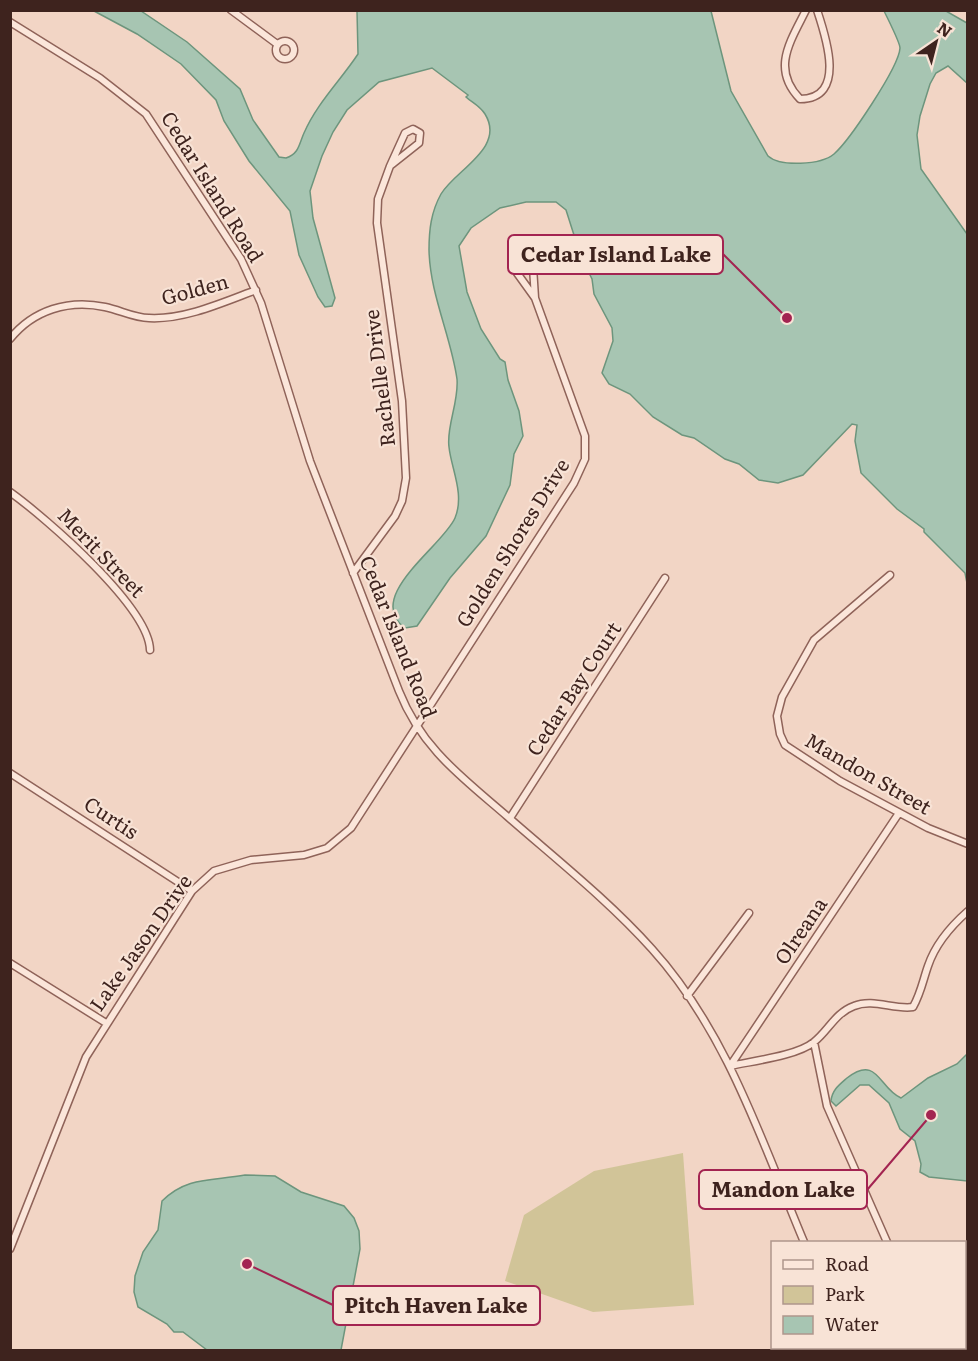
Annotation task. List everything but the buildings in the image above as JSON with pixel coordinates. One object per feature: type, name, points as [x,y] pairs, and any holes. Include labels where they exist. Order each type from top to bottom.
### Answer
[{"type":"street","points":[[231,10],[277,44]]},
{"type":"street","points":[[806,10],[787,47],[784,70],[789,88],[800,99],[810,99],[820,92],[830,69],[829,51],[818,10]]},
{"type":"street","name":"Cedar Island Road","points":[[10,22],[100,78],[146,114],[233,246],[256,290],[310,460],[399,691],[416,727],[440,757],[645,942],[687,996],[730,1066],[804,1241]]},
{"type":"street","name":"Rachelle Drive","points":[[353,573],[397,512],[406,478],[402,401],[377,217],[380,193],[390,166],[405,133],[411,129],[418,131],[419,143],[390,166]]},
{"type":"street","name":"Golden Shores Drive","points":[[416,727],[574,483],[584,463],[586,449],[582,426],[535,298],[517,272],[516,264],[520,258],[528,259],[533,265],[535,298]]},
{"type":"street","name":"Golden","points":[[10,339],[21,326],[44,310],[73,304],[89,304],[150,318],[179,315],[256,290]]},
{"type":"street","name":"Merit Street","points":[[10,492],[40,514],[118,592],[146,631],[150,650]]},
{"type":"street","name":"Mandon Street","points":[[890,574],[814,640],[782,697],[777,716],[785,745],[840,781],[899,813],[968,844]]},
{"type":"street","name":"Cedar Bay Court","points":[[510,818],[665,578]]},
{"type":"street","name":"Lake Jason Drive","points":[[10,1249],[86,1057],[192,891],[214,872],[251,860],[304,855],[327,848],[339,840],[360,815],[416,727]]},
{"type":"street","name":"Curtis","points":[[10,773],[192,891]]},
{"type":"street","name":"Olreana","points":[[730,1066],[899,813]]},
{"type":"street","points":[[730,1066],[799,1049],[814,1042],[830,1022],[857,1004],[874,1003],[904,1008],[913,1006],[922,988],[928,964],[943,937],[968,912]]},
{"type":"street","points":[[687,996],[750,913]]},
{"type":"street","points":[[10,963],[106,1023]]},
{"type":"street","points":[[814,1042],[827,1106],[888,1241]]},
{"type":"green space","points":[[683,1153],[694,1305],[593,1312],[505,1281],[524,1215],[594,1171]]},
{"type":"water","points":[[94,11],[141,11],[187,42],[240,89],[253,120],[279,157],[286,158],[296,151],[309,122],[358,54],[357,11],[711,11],[731,91],[768,156],[774,160],[791,163],[811,162],[828,158],[834,154],[861,120],[883,86],[900,48],[884,11],[946,11],[967,23],[967,83],[948,66],[936,73],[920,116],[917,135],[921,169],[967,234],[967,583],[965,573],[924,532],[924,529],[897,509],[861,473],[855,441],[857,425],[852,424],[803,475],[778,483],[759,480],[739,464],[725,459],[694,438],[682,435],[653,417],[630,394],[609,384],[602,373],[613,341],[612,328],[594,294],[592,279],[581,257],[566,210],[556,202],[526,202],[500,208],[471,228],[459,246],[467,292],[481,329],[500,359],[505,362],[508,380],[519,411],[523,436],[514,454],[510,485],[486,536],[450,578],[417,626],[405,628],[395,616],[393,602],[399,587],[448,529],[455,518],[459,500],[449,439],[457,379],[430,267],[430,228],[441,194],[484,148],[489,137],[490,126],[485,114],[466,97],[468,95],[432,68],[379,82],[347,110],[322,156],[310,191],[313,218],[335,298],[332,306],[325,307],[299,255],[290,211],[249,161],[224,121],[216,100],[181,64],[137,34]]},
{"type":"water","points":[[967,1054],[967,1181],[929,1177],[920,1172],[921,1164],[915,1141],[900,1129],[889,1103],[869,1085],[860,1085],[836,1106],[831,1101],[834,1091],[841,1083],[857,1072],[865,1070],[872,1071],[894,1094],[901,1098],[928,1078],[957,1064]]},
{"type":"water","points":[[245,1175],[275,1176],[301,1192],[344,1206],[354,1218],[359,1231],[360,1249],[341,1350],[207,1350],[183,1332],[174,1332],[167,1324],[138,1307],[134,1292],[135,1276],[143,1252],[158,1230],[162,1201],[171,1193],[191,1183]]},
{"type":"place","name":"Cedar Island Lake","points":[[787,318]]},
{"type":"place","name":"Mandon Lake","points":[[931,1115]]},
{"type":"place","name":"Pitch Haven Lake","points":[[247,1264]]}]
